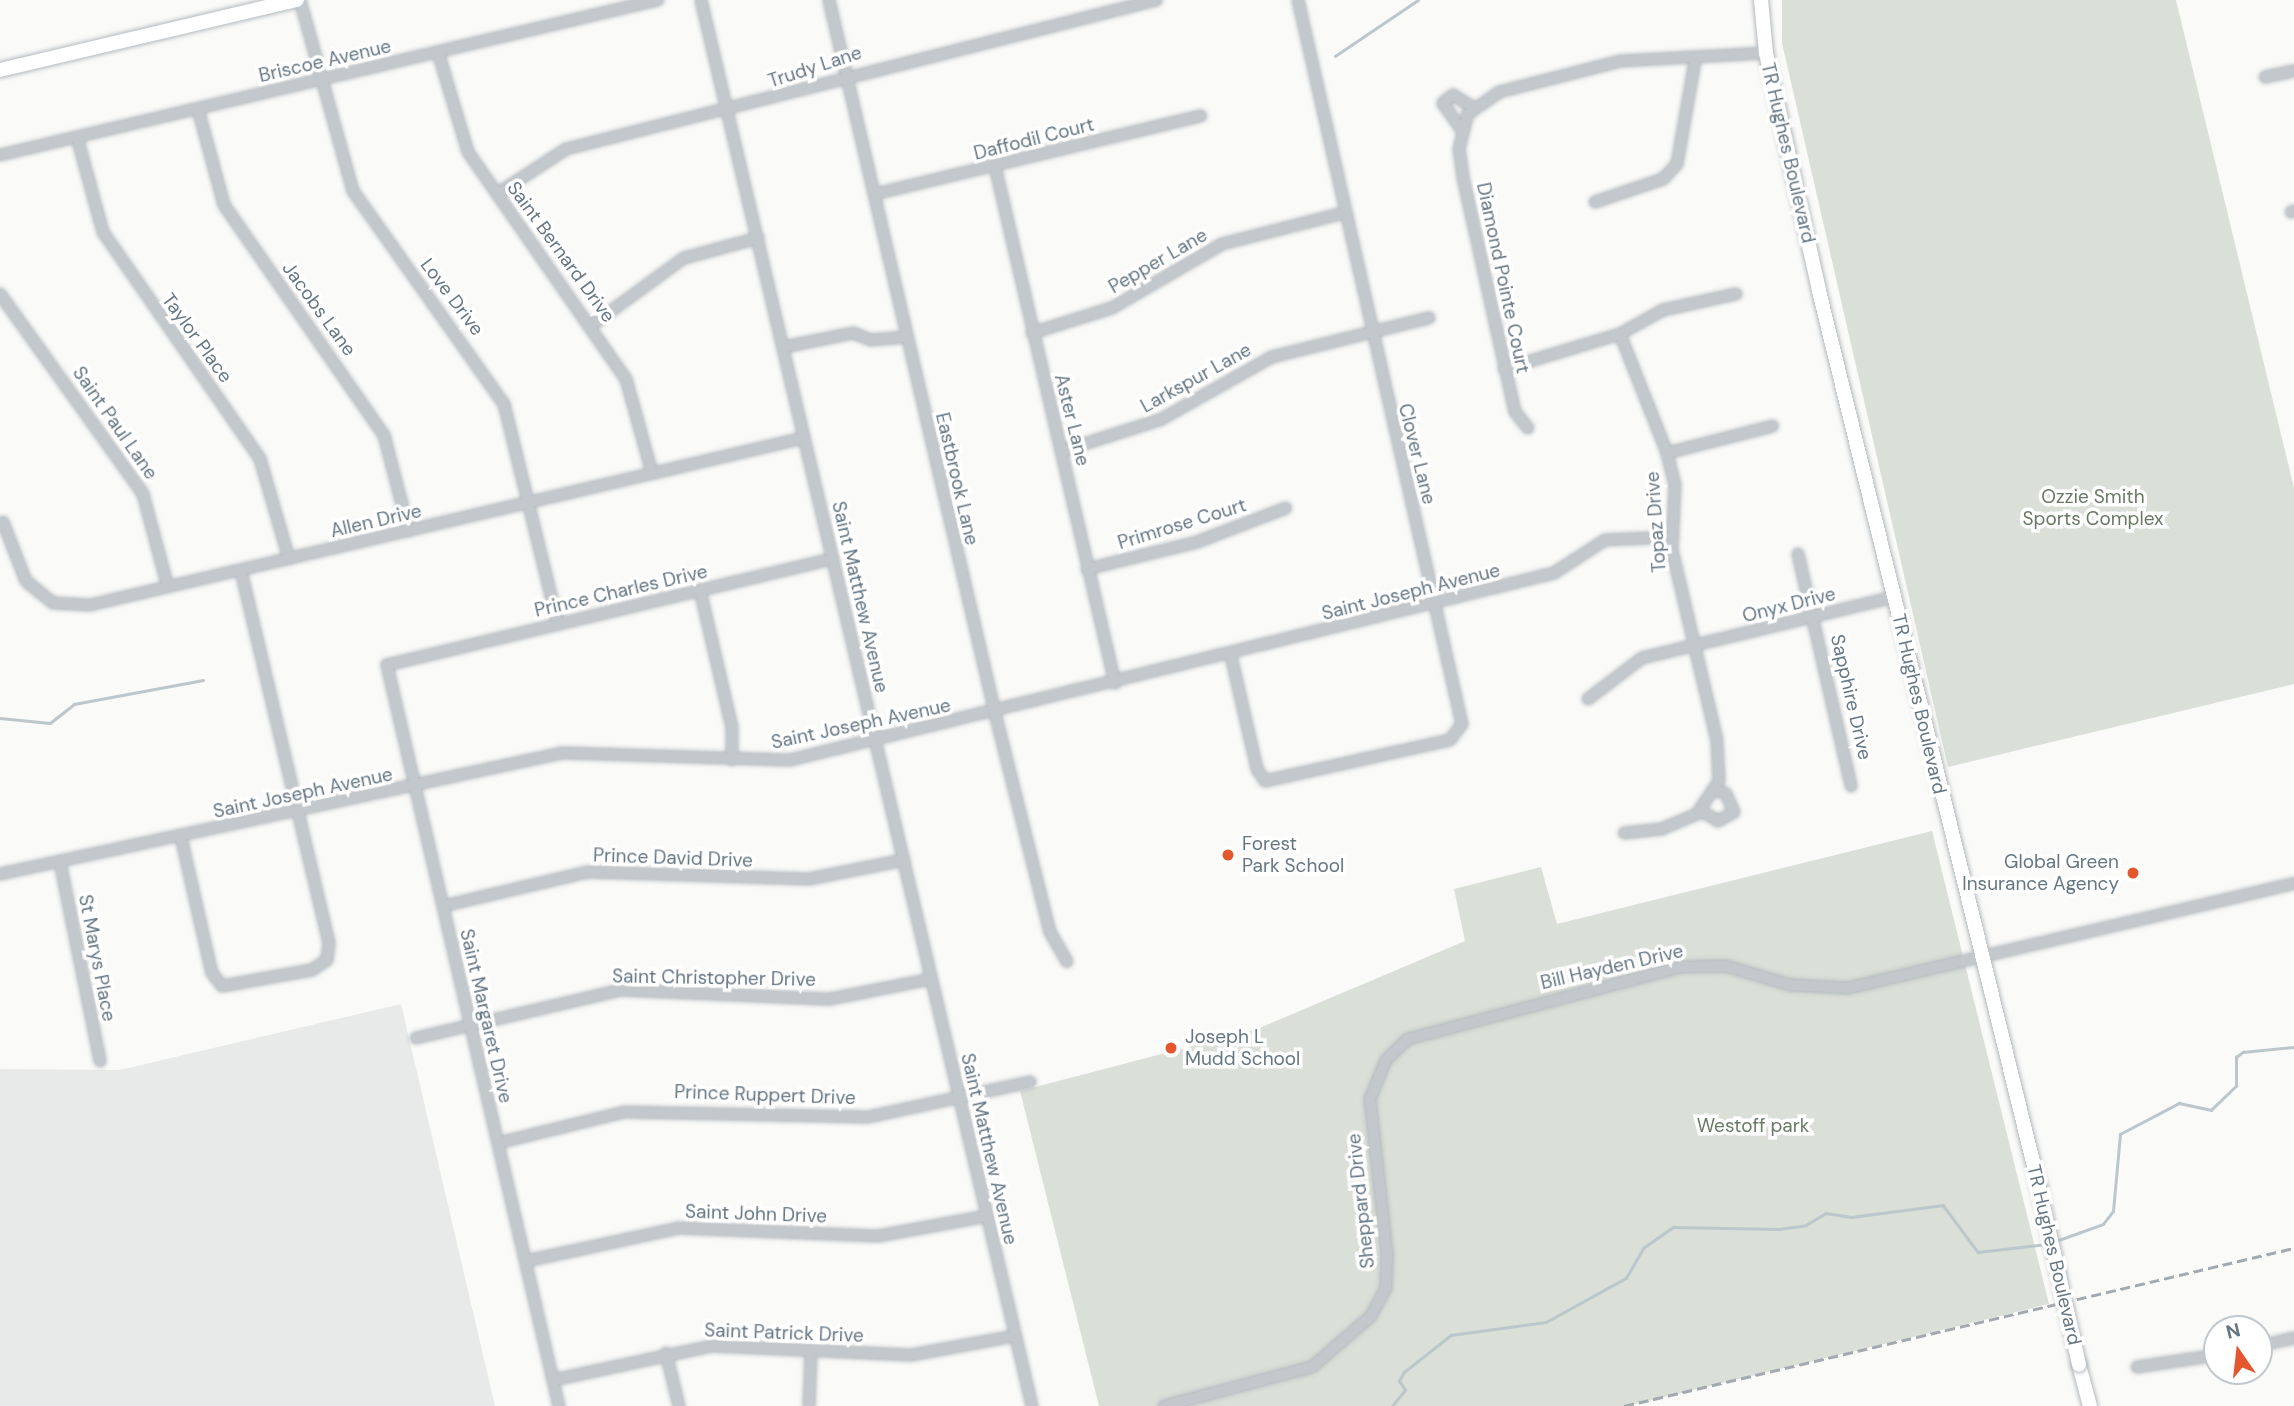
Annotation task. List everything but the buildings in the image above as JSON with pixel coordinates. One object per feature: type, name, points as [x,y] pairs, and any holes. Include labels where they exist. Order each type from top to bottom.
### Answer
[{"type":"main road","points":[[0,69],[299,0]]},
{"type":"main road","name":"TR Hughes Boulevard","points":[[1761,0],[1766,53],[1978,957],[2039,1187],[2090,1406]]},
{"type":"street","name":"Love Drive","points":[[299,0],[318,80],[353,191],[504,404],[532,502],[558,624]]},
{"type":"street","name":"Briscoe Avenue","points":[[0,155],[658,0]]},
{"type":"street","name":"Saint Matthew Avenue","points":[[701,0],[1032,1406]]},
{"type":"street","name":"Eastbrook Lane","points":[[829,0],[995,713],[1050,932],[1067,961]]},
{"type":"street","name":"Trudy Lane","points":[[497,194],[566,149],[727,111],[846,74],[1156,0]]},
{"type":"street","name":"Clover Lane","points":[[1231,656],[1257,769],[1265,780],[1281,781],[1459,734],[1462,715],[1370,333],[1298,0]]},
{"type":"street","name":"Saint Bernard Drive","points":[[438,52],[468,152],[592,325],[630,389],[652,473]]},
{"type":"street","points":[[1461,129],[1474,108],[1499,92],[1621,61],[1695,61],[1766,53]]},
{"type":"street","points":[[1595,202],[1663,179],[1677,164],[1695,61]]},
{"type":"street","points":[[2265,77],[2294,71]]},
{"type":"street","name":"Diamond Pointe Court","points":[[1474,108],[1453,95],[1443,103],[1461,129],[1463,177],[1504,369],[1515,412],[1528,428]]},
{"type":"street","name":"Jacobs Lane","points":[[198,109],[224,205],[384,435],[409,531]]},
{"type":"street","name":"Daffodil Court","points":[[875,194],[1201,116]]},
{"type":"street","name":"Taylor Place","points":[[77,137],[103,232],[260,459],[289,559]]},
{"type":"street","name":"Aster Lane","points":[[995,166],[1115,683]]},
{"type":"street","name":"Pepper Lane","points":[[1032,333],[1112,308],[1222,244],[1344,213]]},
{"type":"street","points":[[592,325],[684,258],[758,238]]},
{"type":"street","name":"Saint Paul Lane","points":[[0,294],[143,494],[167,587]]},
{"type":"street","points":[[1504,369],[1620,334],[1663,310],[1736,294]]},
{"type":"street","name":"Larkspur Lane","points":[[1062,451],[1160,420],[1272,357],[1429,318]]},
{"type":"street","points":[[784,347],[853,333],[871,340],[906,337]]},
{"type":"street","name":"Topaz Drive","points":[[1620,334],[1667,453],[1675,484],[1672,537],[1693,646],[1718,751],[1716,790]]},
{"type":"street","points":[[1667,453],[1773,426]]},
{"type":"street","name":"Allen Drive","points":[[3,522],[26,582],[53,603],[90,605],[803,438]]},
{"type":"street","name":"Primrose Court","points":[[1087,569],[1197,542],[1286,508]]},
{"type":"street","name":"Saint Joseph Avenue","points":[[0,874],[298,813],[562,753],[790,760],[1231,656],[1554,573],[1605,540],[1672,537]]},
{"type":"street","name":"Sapphire Drive","points":[[1798,554],[1852,786]]},
{"type":"street","name":"Prince Charles Drive","points":[[417,656],[833,559]]},
{"type":"street","points":[[181,837],[212,973],[222,986],[238,987],[312,970],[327,960],[298,813],[242,570]]},
{"type":"street","points":[[700,590],[732,727],[732,760]]},
{"type":"street","name":"Onyx Drive","points":[[1588,699],[1642,658],[1894,597]]},
{"type":"street","name":"Saint Margaret Drive","points":[[417,656],[387,664],[559,1406]]},
{"type":"street","points":[[1624,833],[1679,824],[1701,811],[1716,790],[1726,794],[1734,812],[1718,821],[1701,811]]},
{"type":"street","name":"Prince David Drive","points":[[443,906],[588,872],[809,879],[904,860]]},
{"type":"street","name":"St Marys Place","points":[[60,862],[100,1061]]},
{"type":"street","name":"Bill Hayden Drive","points":[[1370,1099],[1386,1060],[1408,1039],[1642,976],[1727,965],[1790,985],[1848,988],[2294,883]]},
{"type":"street","name":"Saint Christopher Drive","points":[[416,1038],[620,990],[830,999],[931,979]]},
{"type":"street","name":"Prince Ruppert Drive","points":[[498,1143],[653,1109],[867,1117],[1030,1082]]},
{"type":"street","name":"Sheppard Drive","points":[[1164,1406],[1312,1367],[1371,1316],[1386,1288],[1387,1253],[1370,1099]]},
{"type":"street","name":"Saint John Drive","points":[[526,1261],[678,1228],[878,1236],[987,1216]]},
{"type":"street","name":"Saint Patrick Drive","points":[[553,1380],[666,1353],[712,1346],[911,1355],[1015,1336]]},
{"type":"street","points":[[2273,1343],[2294,1338]]},
{"type":"street","points":[[809,1406],[811,1351]]},
{"type":"street","points":[[666,1353],[679,1406]]},
{"type":"street","points":[[2137,1367],[2203,1357]]},
{"type":"shaded area","points":[[401,1004],[495,1406],[0,1406],[0,1069],[120,1070]]},
{"type":"green space","name":"Ozzie Smith Sports Complex","points":[[1782,0],[2176,0],[2294,488],[2294,684],[1948,767],[1782,43]]},
{"type":"green space","name":"Westoff park","points":[[1932,831],[2049,1304],[1627,1406],[1099,1406],[1020,1091],[1257,1029],[1465,941],[1454,889],[1541,867],[1557,924]]},
{"type":"waterway","points":[[1335,56],[1418,0]]},
{"type":"waterway","points":[[0,718],[50,723],[74,704],[203,680]]},
{"type":"waterway","points":[[2056,1241],[2103,1224],[2113,1211],[2120,1134],[2179,1103],[2211,1110],[2236,1086],[2236,1057],[2243,1052],[2294,1047]]},
{"type":"waterway","points":[[1392,1406],[1405,1390],[1399,1381],[1404,1372],[1451,1335],[1546,1322],[1626,1278],[1643,1248],[1673,1227],[1779,1229],[1806,1225],[1826,1213],[1851,1217],[1943,1205],[1978,1252],[2047,1244]]},
{"type":"railway","points":[[1624,1406],[2294,1248]]},
{"type":"place","name":"Forest Park School","points":[[1228,855]]},
{"type":"place","name":"Global Green Insurance Agency","points":[[2133,873]]},
{"type":"place","name":"Joseph L Mudd School","points":[[1171,1048]]}]
